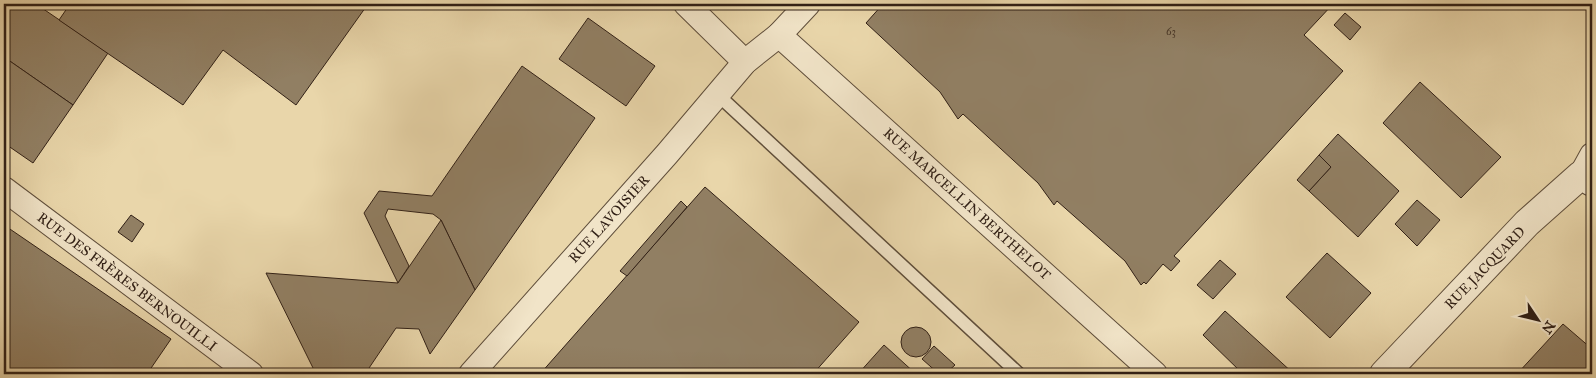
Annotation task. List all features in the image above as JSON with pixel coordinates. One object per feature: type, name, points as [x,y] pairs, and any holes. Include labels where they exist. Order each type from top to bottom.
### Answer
[{"type":"street","points":[[686,4],[745,62],[778,34],[808,4]]},
{"type":"street","name":"RUE MARCELLIN BERTHELOT","points":[[778,34],[1155,374]]},
{"type":"street","name":"RUE LAVOISIER","points":[[471,374],[745,62]]},
{"type":"street","name":"RUE JACQUARD","points":[[1384,374],[1527,223],[1588,171]]},
{"type":"street","name":"RUE DES FRÈRES BERNOUILLI","points":[[4,189],[251,374]]},
{"type":"lane","points":[[718,95],[1019,374]]},
{"type":"building","points":[[4,4],[36,4],[108,53],[73,105],[4,57]]},
{"type":"building","points":[[70,4],[368,4],[296,105],[223,50],[183,105],[59,20]]},
{"type":"building","points":[[883,4],[1333,4],[1304,35],[1343,71],[1174,256],[1180,261],[1171,271],[1163,264],[1146,284],[1144,282],[1141,285],[1125,261],[1057,201],[1054,205],[1038,183],[963,114],[958,119],[940,92],[866,23]]},
{"type":"building","points":[[1345,13],[1361,27],[1350,40],[1334,25]]},
{"type":"building","points":[[588,18],[655,66],[626,106],[559,59]]},
{"type":"building","points":[[4,57],[73,105],[33,163],[4,143]]},
{"type":"building","points":[[522,66],[595,118],[475,290],[441,220],[433,214],[388,209],[385,216],[409,266],[398,283],[364,213],[379,191],[432,196]]},
{"type":"building","points":[[1420,82],[1501,157],[1461,198],[1383,123]]},
{"type":"building","points":[[1338,134],[1399,191],[1358,237],[1309,191],[1331,167],[1319,155]]},
{"type":"building","points":[[1319,155],[1331,167],[1309,191],[1297,180]]},
{"type":"building","points":[[705,187],[859,322],[813,374],[540,374]]},
{"type":"building","points":[[1417,200],[1440,220],[1417,246],[1395,224]]},
{"type":"building","points":[[681,201],[687,207],[627,276],[620,271]]},
{"type":"building","points":[[131,215],[144,224],[132,242],[118,232]]},
{"type":"building","points":[[441,220],[475,290],[430,354],[419,329],[396,328],[365,374],[316,374],[266,273],[398,283]]},
{"type":"building","points":[[4,225],[171,339],[147,374],[4,374]]},
{"type":"building","points":[[1327,253],[1371,293],[1330,338],[1286,297]]},
{"type":"building","points":[[1220,260],[1236,274],[1213,299],[1197,285]]},
{"type":"building","points":[[1225,311],[1294,374],[1243,374],[1203,335]]},
{"type":"building","points":[[1563,324],[1592,349],[1592,374],[1517,374]]},
{"type":"building","points":[[916,327],[922,328],[930,336],[930,348],[922,356],[916,357],[910,356],[902,348],[901,342],[902,336],[910,328]]},
{"type":"building","points":[[884,345],[916,374],[858,374]]},
{"type":"building","points":[[934,346],[955,365],[945,374],[939,374],[922,359]]}]
